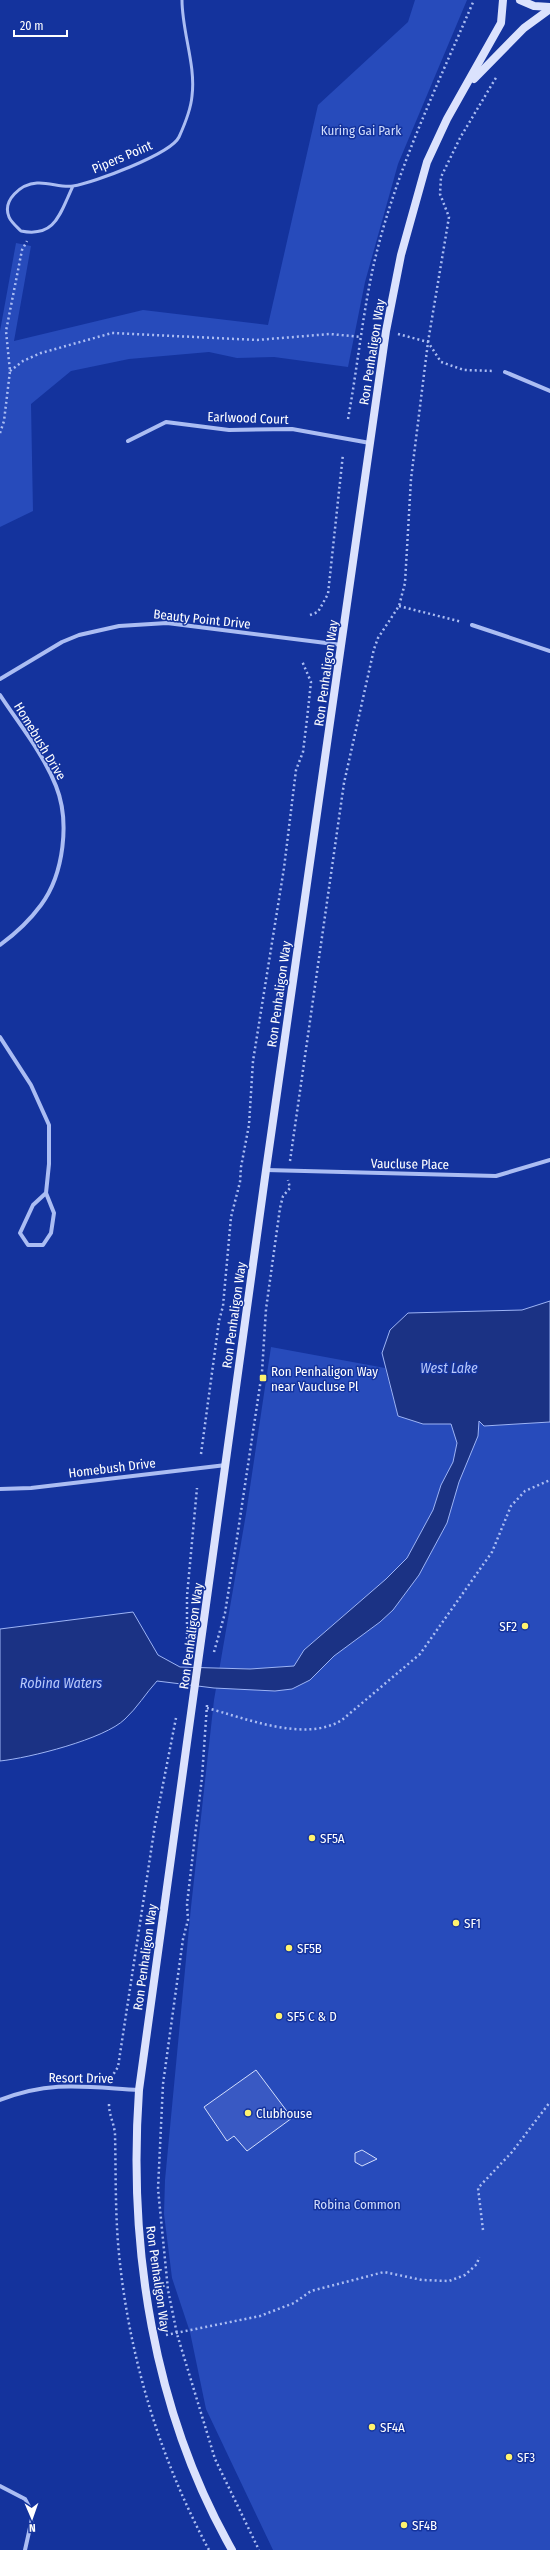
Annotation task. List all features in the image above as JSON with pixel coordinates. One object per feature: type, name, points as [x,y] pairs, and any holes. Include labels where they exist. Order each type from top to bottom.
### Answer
[{"type":"street","name":"Ron Penhaligon Way","points":[[232,2550],[200,2485],[163,2376],[154,2337],[142,2270],[136,2204],[136,2139],[139,2090],[201,1653],[266,1170],[386,331],[401,255],[427,162],[447,119],[468,85],[501,22],[503,0]]},
{"type":"street","points":[[520,0],[534,6],[550,8]]},
{"type":"street","name":"Ron Penhaligon Way","points":[[468,85],[524,28],[550,8]]},
{"type":"street","points":[[505,372],[550,391]]},
{"type":"street","name":"Earlwood Court","points":[[128,440],[166,422],[229,430],[292,429],[370,443]]},
{"type":"street","name":"Beauty Point Drive","points":[[0,679],[62,642],[80,635],[120,626],[166,623],[342,645]]},
{"type":"street","points":[[472,625],[550,651]]},
{"type":"street","name":"Homebush Drive","points":[[0,695],[56,786],[63,823],[60,858],[50,889],[41,905],[0,945]]},
{"type":"street","points":[[0,1037],[31,1085],[49,1125],[49,1164],[46,1192],[54,1213],[51,1233],[43,1245],[28,1244],[20,1233],[33,1205],[46,1192]]},
{"type":"street","name":"Vaucluse Place","points":[[266,1170],[496,1176],[550,1160]]},
{"type":"street","name":"Homebush Drive","points":[[0,1489],[32,1488],[226,1465]]},
{"type":"street","name":"Resort Drive","points":[[0,2100],[24,2091],[57,2085],[139,2090]]},
{"type":"street","points":[[0,2486],[25,2499],[33,2514],[25,2550]]},
{"type":"lane","name":"Pipers Point","points":[[30,233],[21,232],[9,217],[8,202],[17,191],[36,183],[73,186],[154,157],[179,138],[192,96],[190,66],[182,21],[182,0]]},
{"type":"lane","points":[[30,233],[39,234],[53,226],[73,186]]},
{"type":"path","points":[[348,419],[376,255],[403,170],[427,105],[474,0]]},
{"type":"path","points":[[214,1653],[225,1613],[238,1538],[262,1372],[267,1301],[282,1201],[290,1188],[289,1171],[344,783],[374,649],[378,638],[399,606],[405,583],[410,479],[428,342],[449,217],[440,194],[441,177],[460,138],[501,70]]},
{"type":"path","points":[[0,433],[4,421],[10,372],[6,332],[22,250],[30,233]]},
{"type":"path","points":[[386,331],[428,342],[441,362],[464,370],[505,372]]},
{"type":"path","points":[[10,372],[23,361],[41,353],[112,333],[257,340],[330,334],[361,337]]},
{"type":"path","points":[[310,615],[318,612],[328,594],[343,454]]},
{"type":"path","points":[[399,606],[472,625]]},
{"type":"path","points":[[201,1454],[219,1321],[223,1306],[231,1217],[240,1182],[240,1167],[249,1125],[253,1061],[284,868],[296,770],[303,752],[310,682],[302,661]]},
{"type":"path","points":[[259,2550],[216,2459],[176,2334],[168,2290],[158,2189],[165,2058],[188,1920],[187,1904],[202,1777],[206,1708],[303,1730],[332,1726],[342,1720],[420,1654],[492,1552],[510,1506],[525,1491],[550,1480]]},
{"type":"path","points":[[187,1646],[187,1596],[197,1488]]},
{"type":"path","points":[[111,2078],[118,2067],[155,1825],[176,1714]]},
{"type":"path","points":[[483,2230],[478,2188],[512,2152],[550,2102]]},
{"type":"path","points":[[154,2337],[176,2334],[260,2316],[294,2303],[311,2291],[384,2272],[422,2280],[449,2281],[465,2275],[477,2264],[479,2257]]},
{"type":"green space","name":"Kuring Gai Park","points":[[415,0],[467,0],[398,164],[365,282],[348,367],[274,357],[237,358],[209,352],[129,359],[71,371],[31,404],[33,511],[0,527],[0,331],[16,243],[31,246],[14,341],[143,310],[268,325],[318,105],[408,22]]},
{"type":"green space","name":"Robina Common","points":[[271,1347],[385,1368],[398,1416],[479,1420],[484,1426],[550,1422],[550,2550],[273,2550],[206,2409],[190,2332],[172,2278],[164,2214],[165,2180],[191,1907],[214,1700],[246,1514]]},
{"type":"water","name":"Robina Waters","points":[[550,1301],[550,1422],[484,1426],[479,1421],[478,1436],[459,1482],[447,1523],[419,1575],[393,1610],[380,1622],[334,1656],[310,1680],[292,1689],[275,1691],[214,1688],[157,1681],[125,1719],[101,1734],[47,1752],[0,1761],[0,1629],[133,1612],[158,1655],[180,1667],[250,1669],[294,1666],[304,1650],[386,1579],[407,1558],[433,1510],[441,1485],[453,1462],[457,1443],[451,1424],[423,1424],[398,1416],[382,1353],[390,1330],[408,1313],[522,1310]]},
{"type":"building","name":"Clubhouse","points":[[256,2070],[292,2118],[247,2151],[234,2136],[227,2141],[204,2107]]},
{"type":"building","points":[[362,2150],[377,2159],[362,2166],[355,2162],[355,2153]]},
{"type":"place","name":"Ron Penhaligon Way near Vaucluse Pl","points":[[263,1378]]},
{"type":"place","name":"SF2","points":[[525,1626]]},
{"type":"place","name":"SF5A","points":[[312,1838]]},
{"type":"place","name":"SF1","points":[[456,1923]]},
{"type":"place","name":"SF5B","points":[[289,1948]]},
{"type":"place","name":"SF5 C & D","points":[[279,2016]]},
{"type":"place","name":"Clubhouse","points":[[248,2113]]},
{"type":"place","name":"SF4A","points":[[372,2427]]},
{"type":"place","name":"SF3","points":[[509,2457]]},
{"type":"place","name":"SF4B","points":[[404,2525]]},
{"type":"water label","name":"West Lake","points":[[449,1368]]}]
